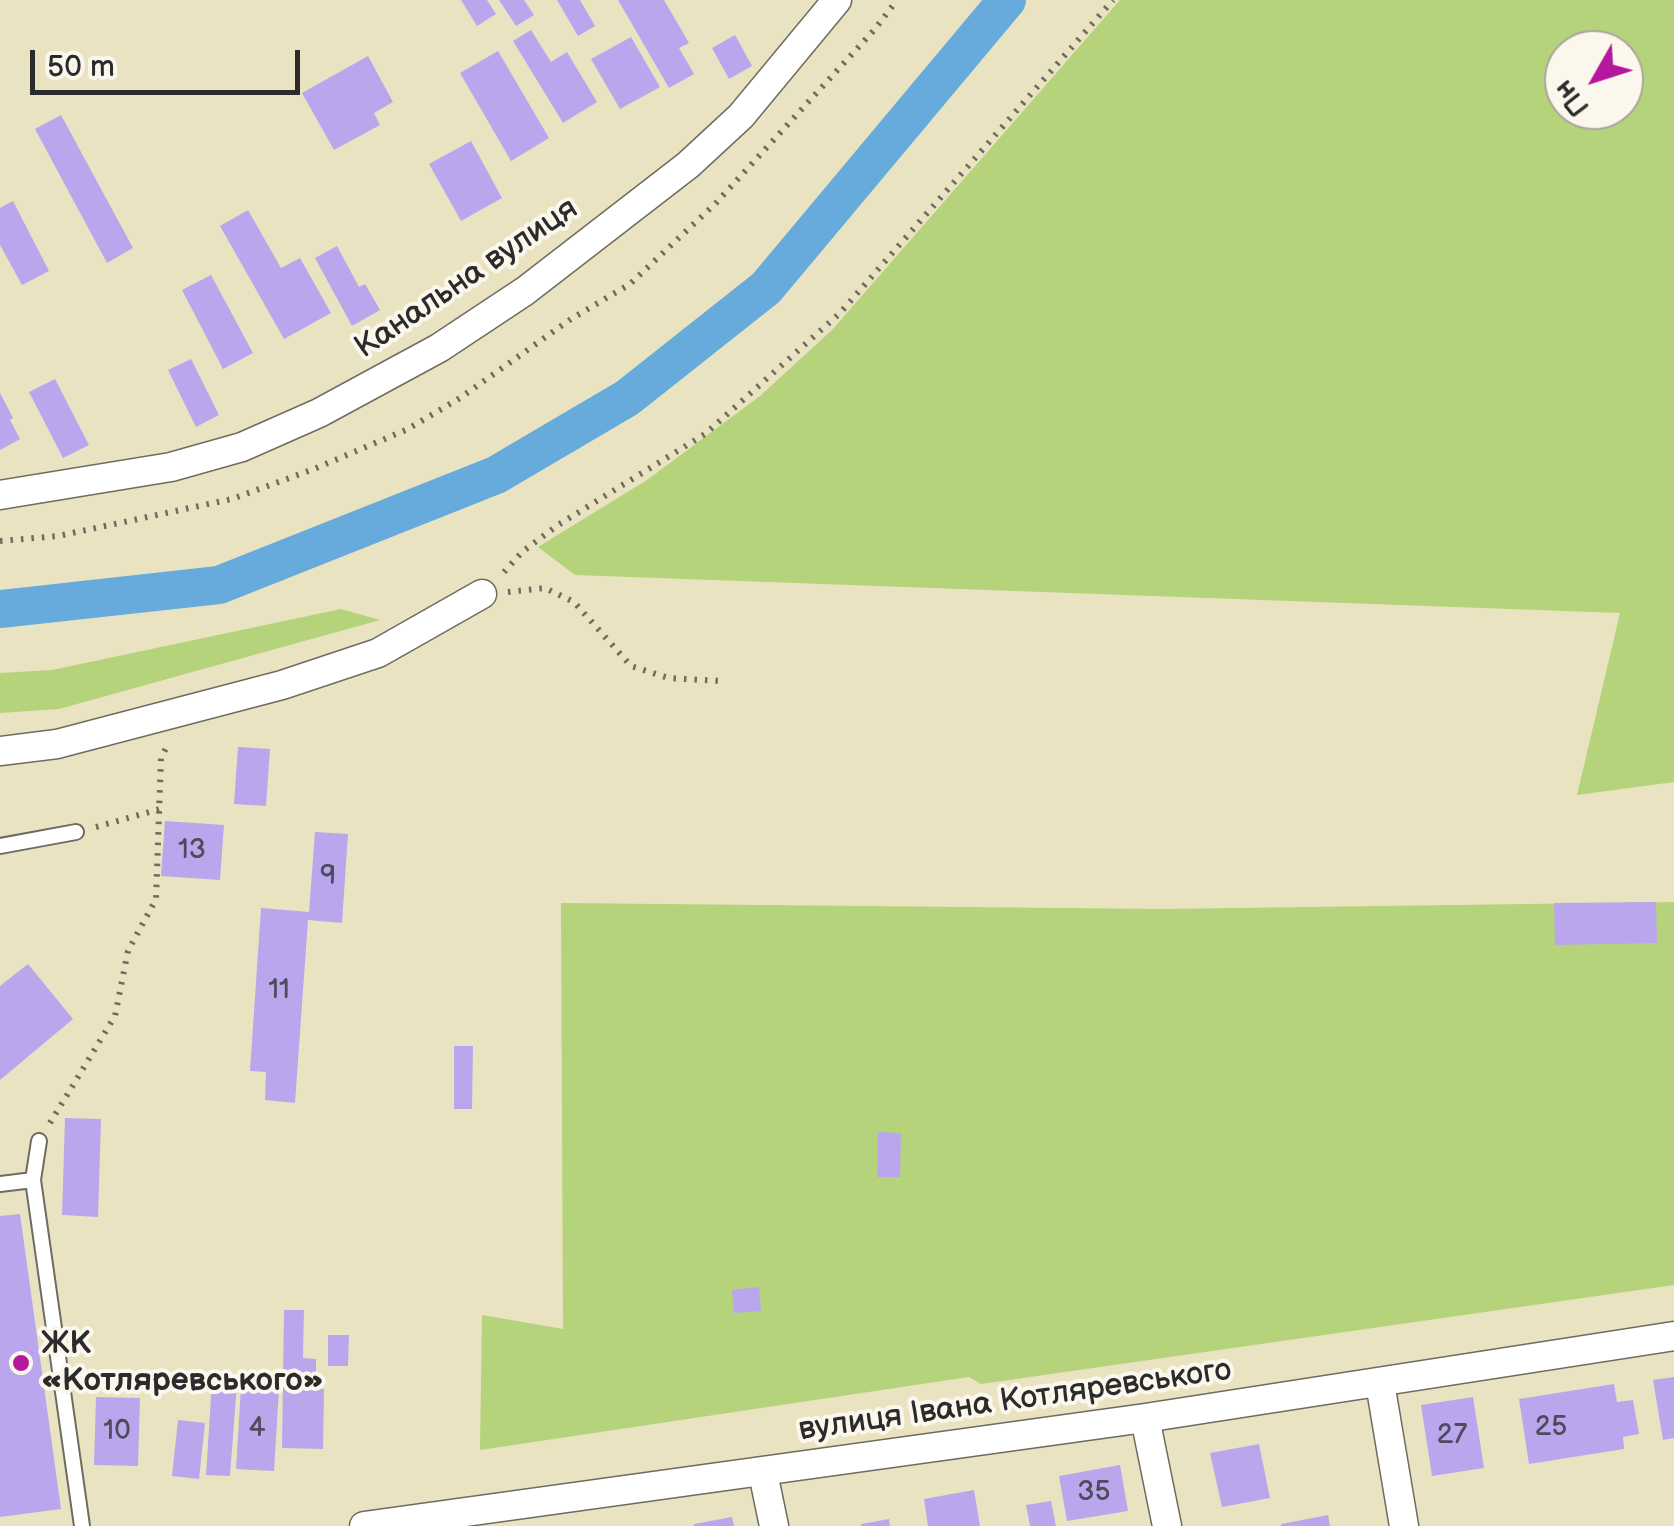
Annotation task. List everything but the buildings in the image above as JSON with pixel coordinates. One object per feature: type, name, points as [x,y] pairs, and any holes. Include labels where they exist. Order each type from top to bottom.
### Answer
[{"type":"street","name":"Канальна вулиця","points":[[0,496],[171,467],[242,446],[320,414],[440,348],[525,291],[688,165],[740,116],[837,0]]},
{"type":"street","points":[[0,751],[56,744],[181,712],[378,654],[482,594]]},
{"type":"street","name":"вулиця Івана Котляревського","points":[[364,1526],[1146,1418],[1674,1336]]},
{"type":"street","points":[[1380,1383],[1404,1526]]},
{"type":"street","points":[[1146,1418],[1167,1526]]},
{"type":"street","points":[[763,1473],[774,1526]]},
{"type":"lane","points":[[0,846],[76,832]]},
{"type":"lane","points":[[39,1141],[33,1180],[82,1526]]},
{"type":"lane","points":[[0,1184],[33,1180]]},
{"type":"path","points":[[482,594],[522,552],[558,526],[705,434],[840,313],[1113,0]]},
{"type":"path","points":[[482,594],[545,588],[574,602],[631,666],[668,678],[720,682]]},
{"type":"path","points":[[39,1141],[115,1016],[128,951],[156,899],[161,758],[181,712]]},
{"type":"path","points":[[76,832],[160,810]]},
{"type":"green space","points":[[1120,0],[1674,0],[1674,782],[1577,795],[1620,613],[575,575],[538,547],[647,480],[760,396],[832,330]]},
{"type":"green space","points":[[341,609],[380,620],[59,709],[0,713],[0,673],[52,670]]},
{"type":"green space","points":[[1674,902],[1674,1285],[981,1384],[969,1377],[480,1450],[482,1315],[563,1329],[561,903],[1163,909]]},
{"type":"waterway","points":[[0,609],[219,585],[496,475],[627,398],[766,288],[1007,0]]},
{"type":"place","name":"ЖК «Котляревського»","points":[[21,1363]]}]
